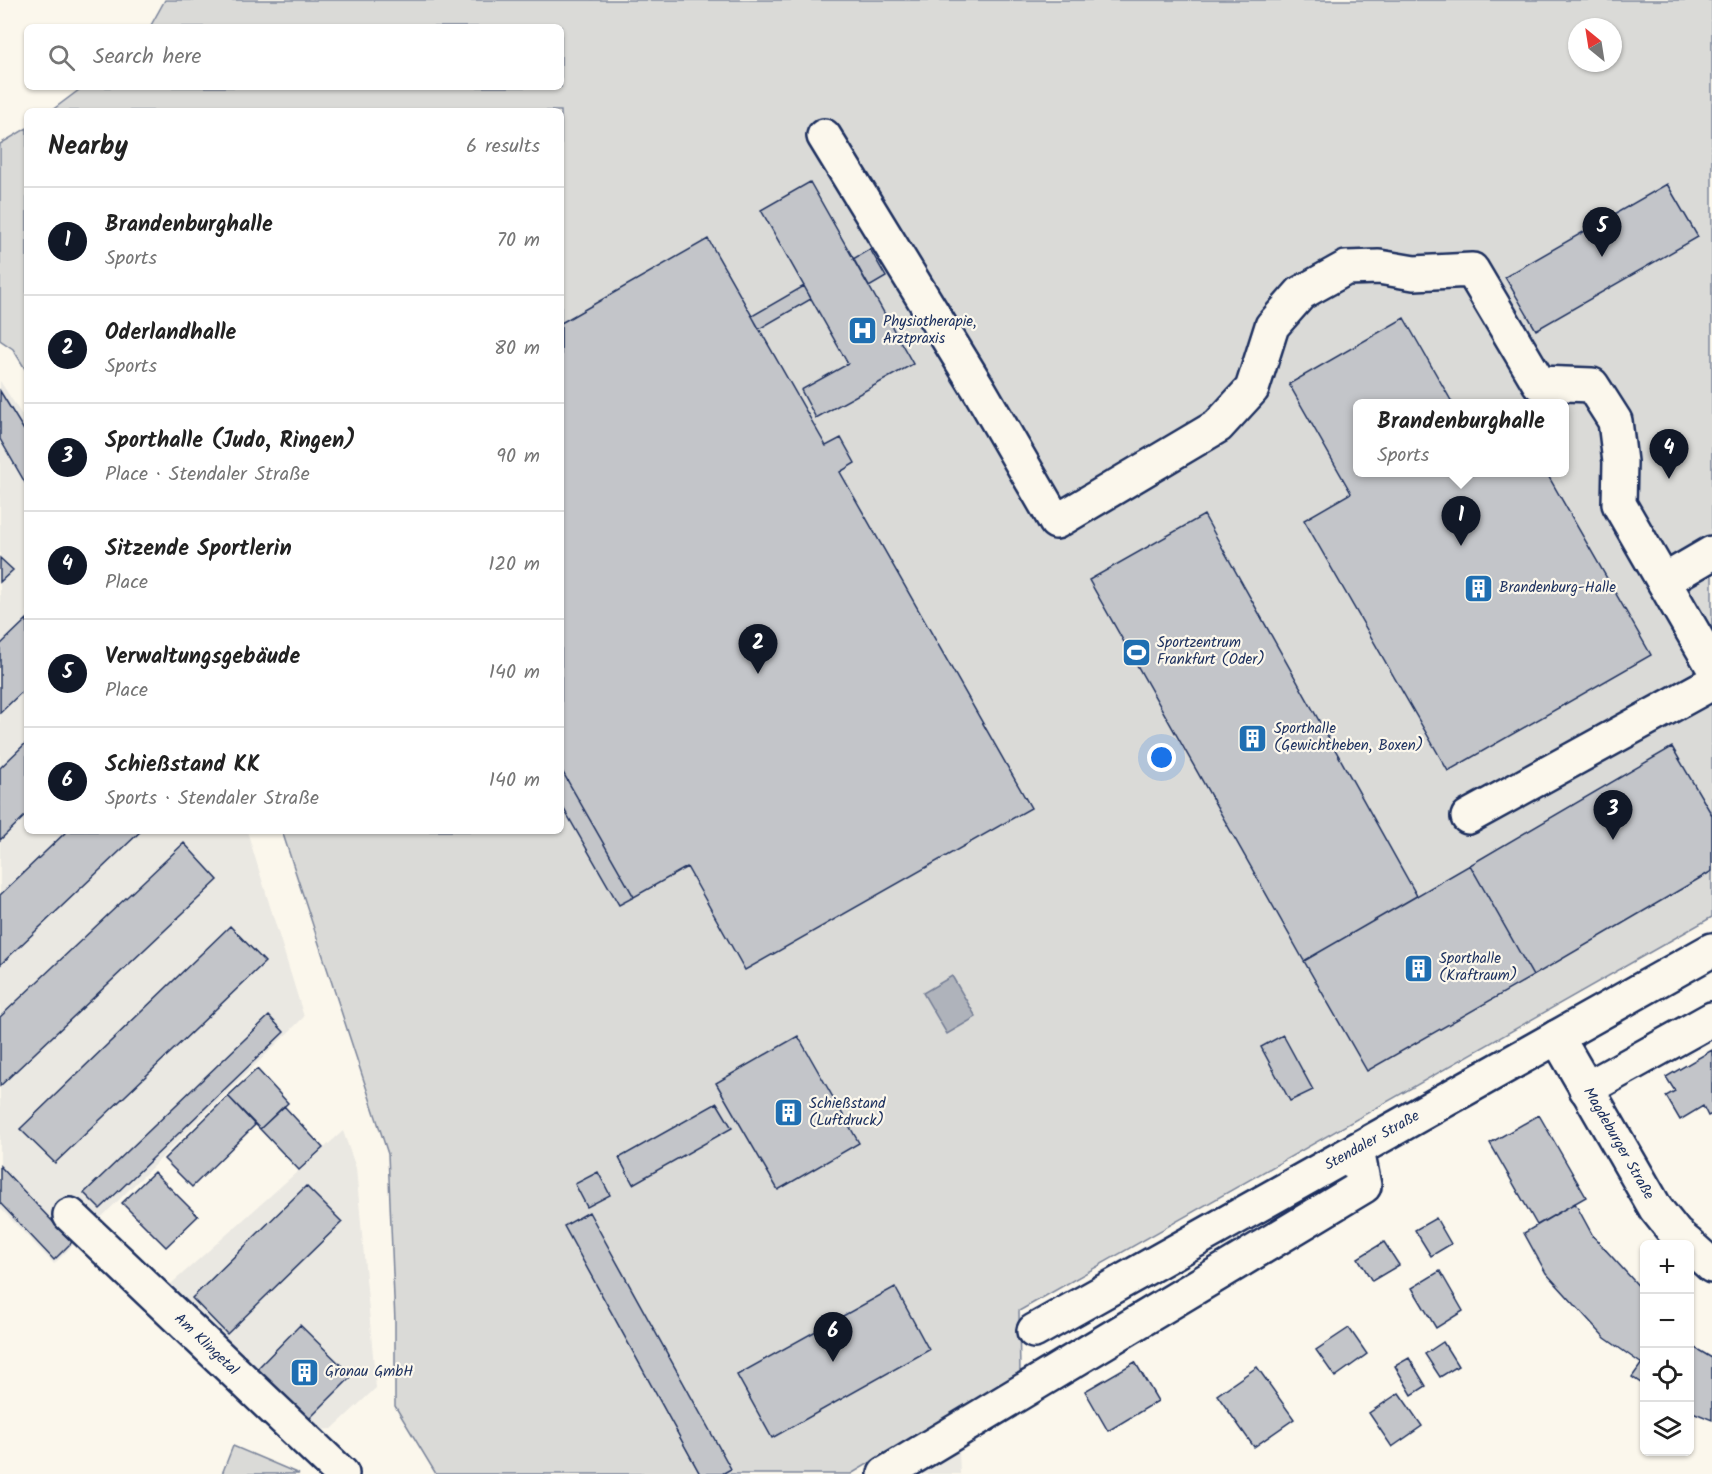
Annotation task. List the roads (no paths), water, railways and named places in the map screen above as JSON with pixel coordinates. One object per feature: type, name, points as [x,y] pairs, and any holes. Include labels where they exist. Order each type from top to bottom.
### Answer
[{"type":"street","points":[[824,136],[980,391],[1056,522],[1218,426],[1252,389],[1272,326],[1301,293],[1346,268],[1378,267],[1414,273],[1472,270],[1539,383],[1592,385],[1615,421],[1620,462],[1619,504],[1712,665]]},
{"type":"street","points":[[1664,581],[1712,553]]},
{"type":"street","points":[[1468,817],[1712,682]]},
{"type":"street","name":"Stendaler Straße","points":[[1034,1331],[1712,950]]},
{"type":"street","points":[[1586,1089],[1712,1019]]},
{"type":"street","name":"Magdeburger Straße","points":[[1557,1037],[1656,1209],[1683,1240]]},
{"type":"street","points":[[885,1474],[1364,1185],[1357,1150]]},
{"type":"street","name":"Am Klingetal","points":[[70,1215],[342,1474]]},
{"type":"street","name":"Magdeburger Straße","points":[[1694,1250],[1712,1266]]},
{"type":"place","name":"Verwaltungsgebäude","points":[[1602,257]]},
{"type":"place","name":"Physiotherapie, Arztpraxis","points":[[862,331]]},
{"type":"place","name":"Sitzende Sportlerin","points":[[1669,479]]},
{"type":"place","name":"Brandenburghalle","points":[[1461,546]]},
{"type":"place","name":"Brandenburg-Halle","points":[[1478,588]]},
{"type":"place","name":"Sportzentrum Frankfurt (Oder)","points":[[1136,652]]},
{"type":"place","name":"Oderlandhalle","points":[[758,674]]},
{"type":"place","name":"Sporthalle (Gewichtheben, Boxen)","points":[[1253,738]]},
{"type":"place","name":"Sporthalle (Judo, Ringen)","points":[[1613,840]]},
{"type":"place","name":"Sporthalle (Kraftraum)","points":[[1418,968]]},
{"type":"place","name":"Schießstand (Luftdruck)","points":[[788,1113]]},
{"type":"place","name":"Schießstand KK","points":[[833,1362]]},
{"type":"place","name":"Gronau GmbH","points":[[304,1372]]}]
